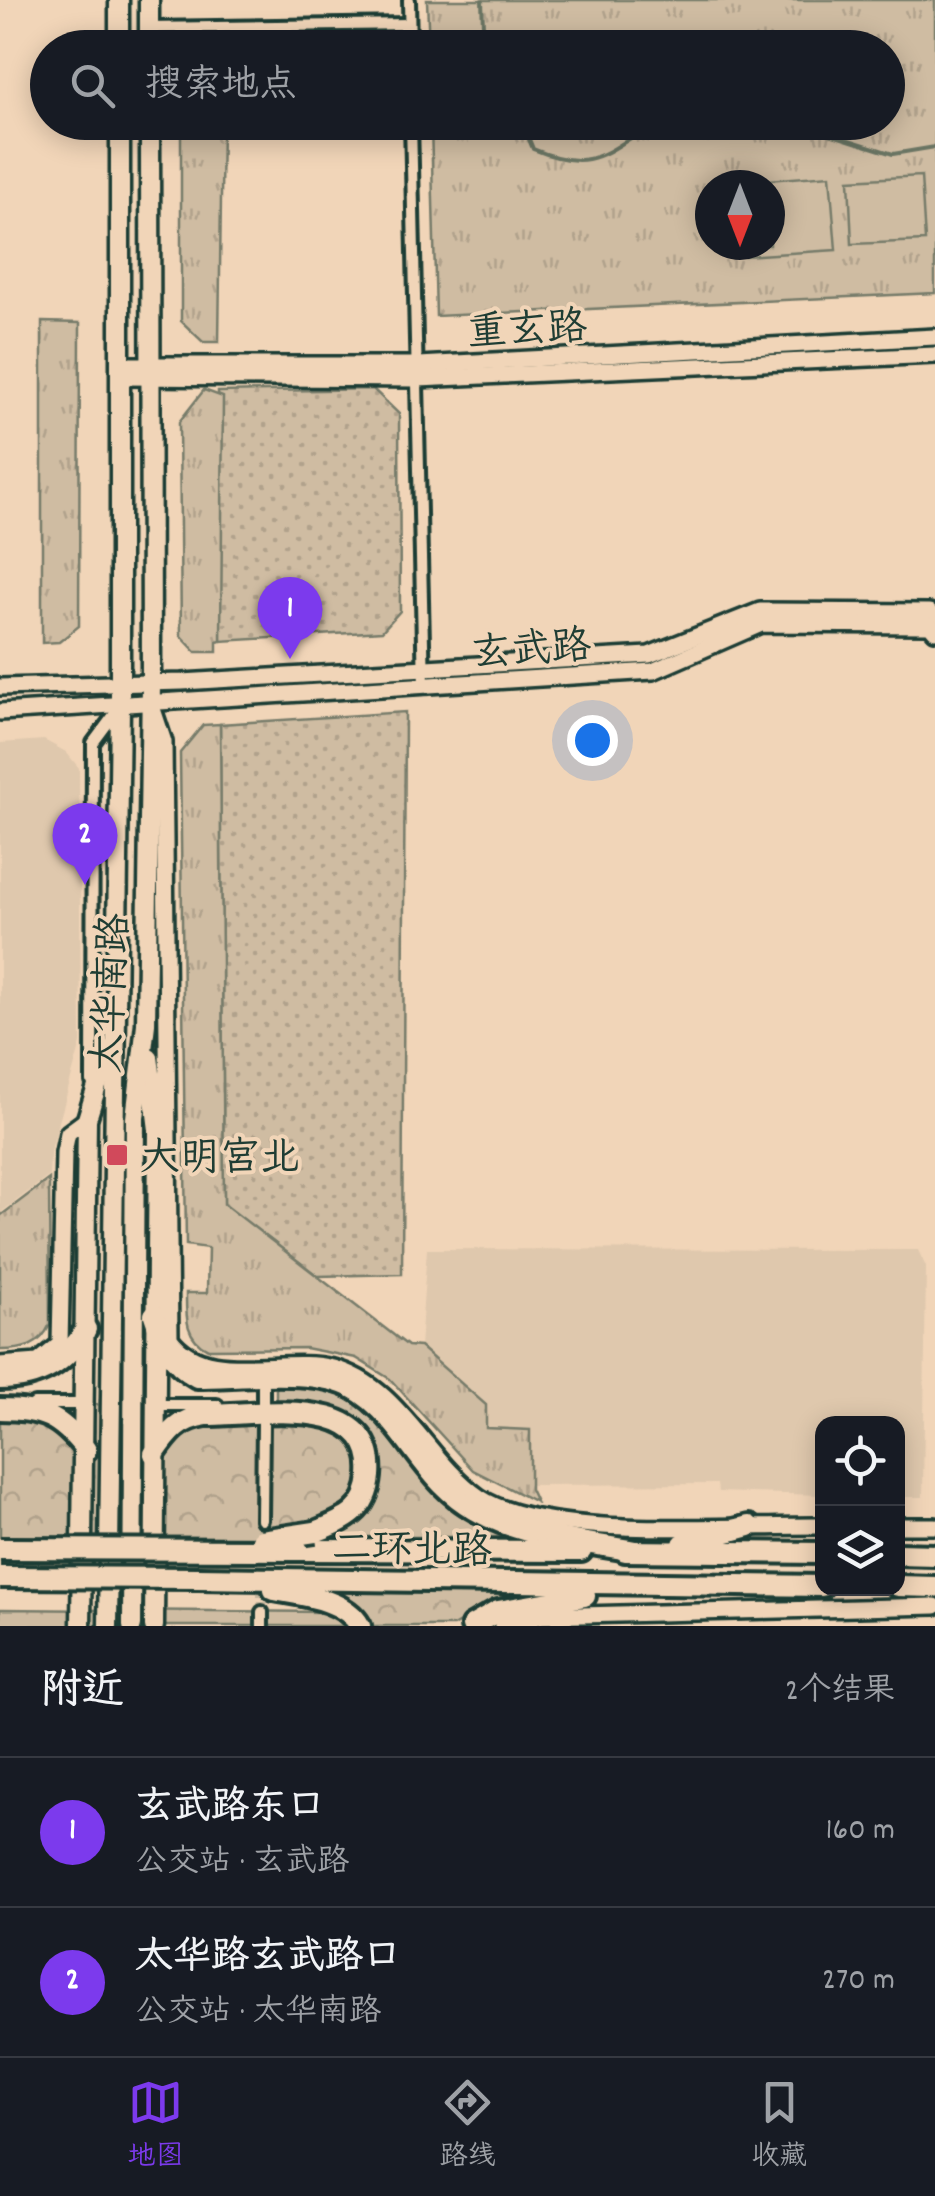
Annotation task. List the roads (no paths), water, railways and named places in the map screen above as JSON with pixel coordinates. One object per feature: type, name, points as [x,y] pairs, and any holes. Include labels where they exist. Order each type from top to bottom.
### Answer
[{"type":"highway","points":[[154,1315],[171,1356],[197,1377],[342,1382],[365,1396],[445,1488],[474,1507],[512,1528],[636,1551]]},
{"type":"highway","points":[[0,1379],[21,1379],[50,1370],[75,1348],[86,1329]]},
{"type":"highway","points":[[0,1406],[38,1409],[54,1416],[86,1450]]},
{"type":"highway","points":[[154,1454],[170,1430],[189,1418],[329,1415],[354,1426],[365,1441],[371,1467],[365,1501],[351,1518],[315,1532],[196,1550]]},
{"type":"highway","points":[[658,1551],[749,1526]]},
{"type":"highway","name":"二环北路","points":[[0,1549],[815,1552]]},
{"type":"highway","points":[[905,1554],[935,1555]]},
{"type":"highway","name":"二环北路","points":[[0,1577],[815,1586]]},
{"type":"highway","points":[[198,1578],[316,1597],[355,1617],[360,1626]]},
{"type":"highway","points":[[472,1626],[498,1611],[662,1586]]},
{"type":"highway","points":[[905,1586],[935,1586]]},
{"type":"main road","points":[[119,0],[120,30]]},
{"type":"main road","points":[[149,0],[149,30]]},
{"type":"main road","name":"太华南路","points":[[108,1626],[120,707],[120,140]]},
{"type":"main road","name":"太华南路","points":[[132,1626],[135,1118],[146,1024],[150,140]]},
{"type":"main road","points":[[146,1024],[158,1130],[154,1626]]},
{"type":"main road","points":[[81,1626],[90,1110],[116,1025]]},
{"type":"street","points":[[409,0],[409,30]]},
{"type":"street","points":[[298,30],[409,24]]},
{"type":"street","points":[[412,140],[424,687]]},
{"type":"street","name":"重玄路","points":[[419,372],[935,338]]},
{"type":"street","name":"重玄路","points":[[122,371],[419,372],[935,354]]},
{"type":"street","name":"玄武路","points":[[0,712],[120,707],[150,693],[423,668],[649,656],[760,611],[928,612],[935,618]]},
{"type":"street","name":"玄武路","points":[[0,687],[120,680],[150,693],[424,687],[652,671],[761,624],[930,625],[935,631]]},
{"type":"street","points":[[150,693],[164,742],[170,1338],[194,1361],[263,1367],[314,1366],[356,1377],[386,1399],[461,1484],[505,1512],[552,1524],[815,1526]]},
{"type":"street","points":[[0,1364],[38,1362],[60,1344],[64,1152],[68,1132],[90,1110],[93,743],[120,707]]},
{"type":"street","points":[[162,1405],[263,1406],[263,1386]]},
{"type":"street","points":[[0,1406],[78,1404]]},
{"type":"street","points":[[262,1423],[262,1520]]},
{"type":"street","points":[[905,1526],[935,1526]]},
{"type":"street","points":[[662,1586],[670,1621]]},
{"type":"street","points":[[502,1626],[542,1616],[670,1621],[788,1606],[935,1606]]},
{"type":"street","points":[[262,1612],[262,1626]]},
{"type":"waterway","points":[[482,0],[485,30]]},
{"type":"waterway","points":[[529,140],[533,149],[570,160],[598,156],[627,140]]},
{"type":"waterway","points":[[849,140],[893,154],[935,147]]},
{"type":"tunnel","points":[[83,1404],[156,1405]]},
{"type":"tunnel","points":[[262,1520],[262,1612]]},
{"type":"place","name":"玄武路东口","points":[[290,659]]},
{"type":"place","name":"太华路玄武路口","points":[[85,885]]},
{"type":"place","name":"大明宫北","points":[[117,1155]]}]
